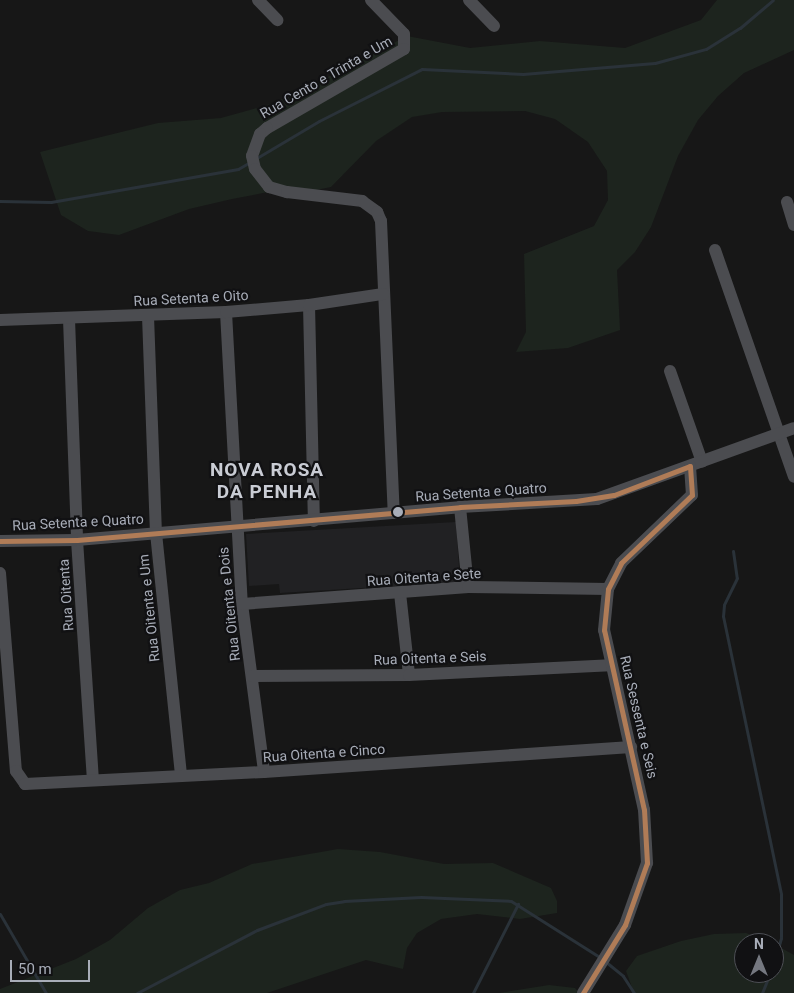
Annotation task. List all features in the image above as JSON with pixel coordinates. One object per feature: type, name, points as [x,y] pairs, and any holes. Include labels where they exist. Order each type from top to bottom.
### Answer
[{"type":"street","points":[[258,0],[277,20]]},
{"type":"street","name":"Rua Cento e Trinta e Um","points":[[371,0],[404,34],[406,44],[400,53],[267,128],[260,134],[252,156],[255,169],[269,187],[362,201],[377,212],[381,221],[383,294]]},
{"type":"street","points":[[469,0],[494,26]]},
{"type":"street","points":[[787,202],[794,225]]},
{"type":"street","points":[[714,250],[794,478]]},
{"type":"street","points":[[383,294],[394,513]]},
{"type":"street","name":"Rua Setenta e Oito","points":[[1,319],[69,319],[226,312],[309,305],[383,294]]},
{"type":"street","points":[[309,305],[314,521]]},
{"type":"street","name":"Rua Oitenta e Dois","points":[[226,312],[242,604],[264,772]]},
{"type":"street","name":"Rua Oitenta e Um","points":[[148,316],[156,533],[181,776]]},
{"type":"street","name":"Rua Oitenta","points":[[69,319],[77,540],[93,779]]},
{"type":"street","points":[[670,371],[702,462]]},
{"type":"street","name":"Rua Setenta e Quatro","points":[[0,541],[77,540],[460,507],[597,499],[794,428]]},
{"type":"street","name":"Rua Sessenta e Seis","points":[[583,993],[625,925],[647,863],[644,810],[631,746],[610,665],[604,630],[608,589],[621,563],[692,494],[690,466]]},
{"type":"street","points":[[460,507],[468,587]]},
{"type":"street","name":"Rua Oitenta e Cinco","points":[[0,573],[16,771],[20,781],[32,784],[93,779],[264,772],[631,746]]},
{"type":"street","name":"Rua Oitenta e Sete","points":[[242,604],[468,587],[608,589]]},
{"type":"street","points":[[400,593],[409,675]]},
{"type":"street","name":"Rua Oitenta e Seis","points":[[252,676],[409,675],[610,665]]},
{"type":"shaded area","points":[[717,0],[794,0],[794,50],[744,73],[718,96],[698,120],[678,156],[651,227],[635,252],[617,270],[620,330],[568,348],[516,352],[526,332],[524,254],[594,226],[608,200],[607,171],[588,142],[555,119],[525,111],[442,112],[412,117],[376,141],[331,187],[306,192],[279,190],[232,199],[189,209],[119,235],[88,231],[61,215],[40,152],[158,123],[221,118],[264,106],[293,95],[407,36],[470,48],[540,41],[625,48],[701,20]]},
{"type":"shaded area","points":[[456,522],[460,582],[280,593],[279,584],[249,586],[246,534]]},
{"type":"shaded area","points":[[338,849],[380,852],[444,864],[493,863],[551,888],[557,901],[557,913],[520,919],[477,914],[441,919],[417,933],[407,948],[403,969],[366,960],[267,993],[0,993],[0,989],[76,959],[110,940],[148,908],[180,890],[209,883],[252,864]]},
{"type":"shaded area","points":[[734,933],[734,983],[784,983],[784,950],[794,955],[794,993],[634,993],[626,971],[637,956],[681,941],[714,934]]},
{"type":"shaded area","points":[[549,985],[575,988],[579,993],[499,993]]},
{"type":"waterway","points":[[255,159],[319,121],[422,69],[523,74],[655,63],[706,49],[740,28],[773,0]]},
{"type":"waterway","points":[[0,201],[51,202],[238,169],[250,162]]},
{"type":"waterway","points":[[733,551],[737,578],[724,605],[723,616],[781,894],[781,933]]},
{"type":"waterway","points":[[137,993],[257,930],[326,904],[344,901],[421,897],[511,901],[601,958]]},
{"type":"waterway","points":[[473,993],[518,904]]},
{"type":"waterway","points":[[0,914],[46,993]]},
{"type":"waterway","points":[[606,962],[623,976],[634,993]]},
{"type":"waterway","points":[[762,993],[766,983]]},
{"type":"transit line","points":[[0,541],[77,540],[460,507],[576,501],[614,495],[690,466]]},
{"type":"transit line","points":[[583,993],[625,925],[647,863],[644,810],[604,630],[608,589],[621,563],[692,495],[690,466]]},
{"type":"district","name":"NOVA ROSA DA PENHA","points":[[267,481]]}]
